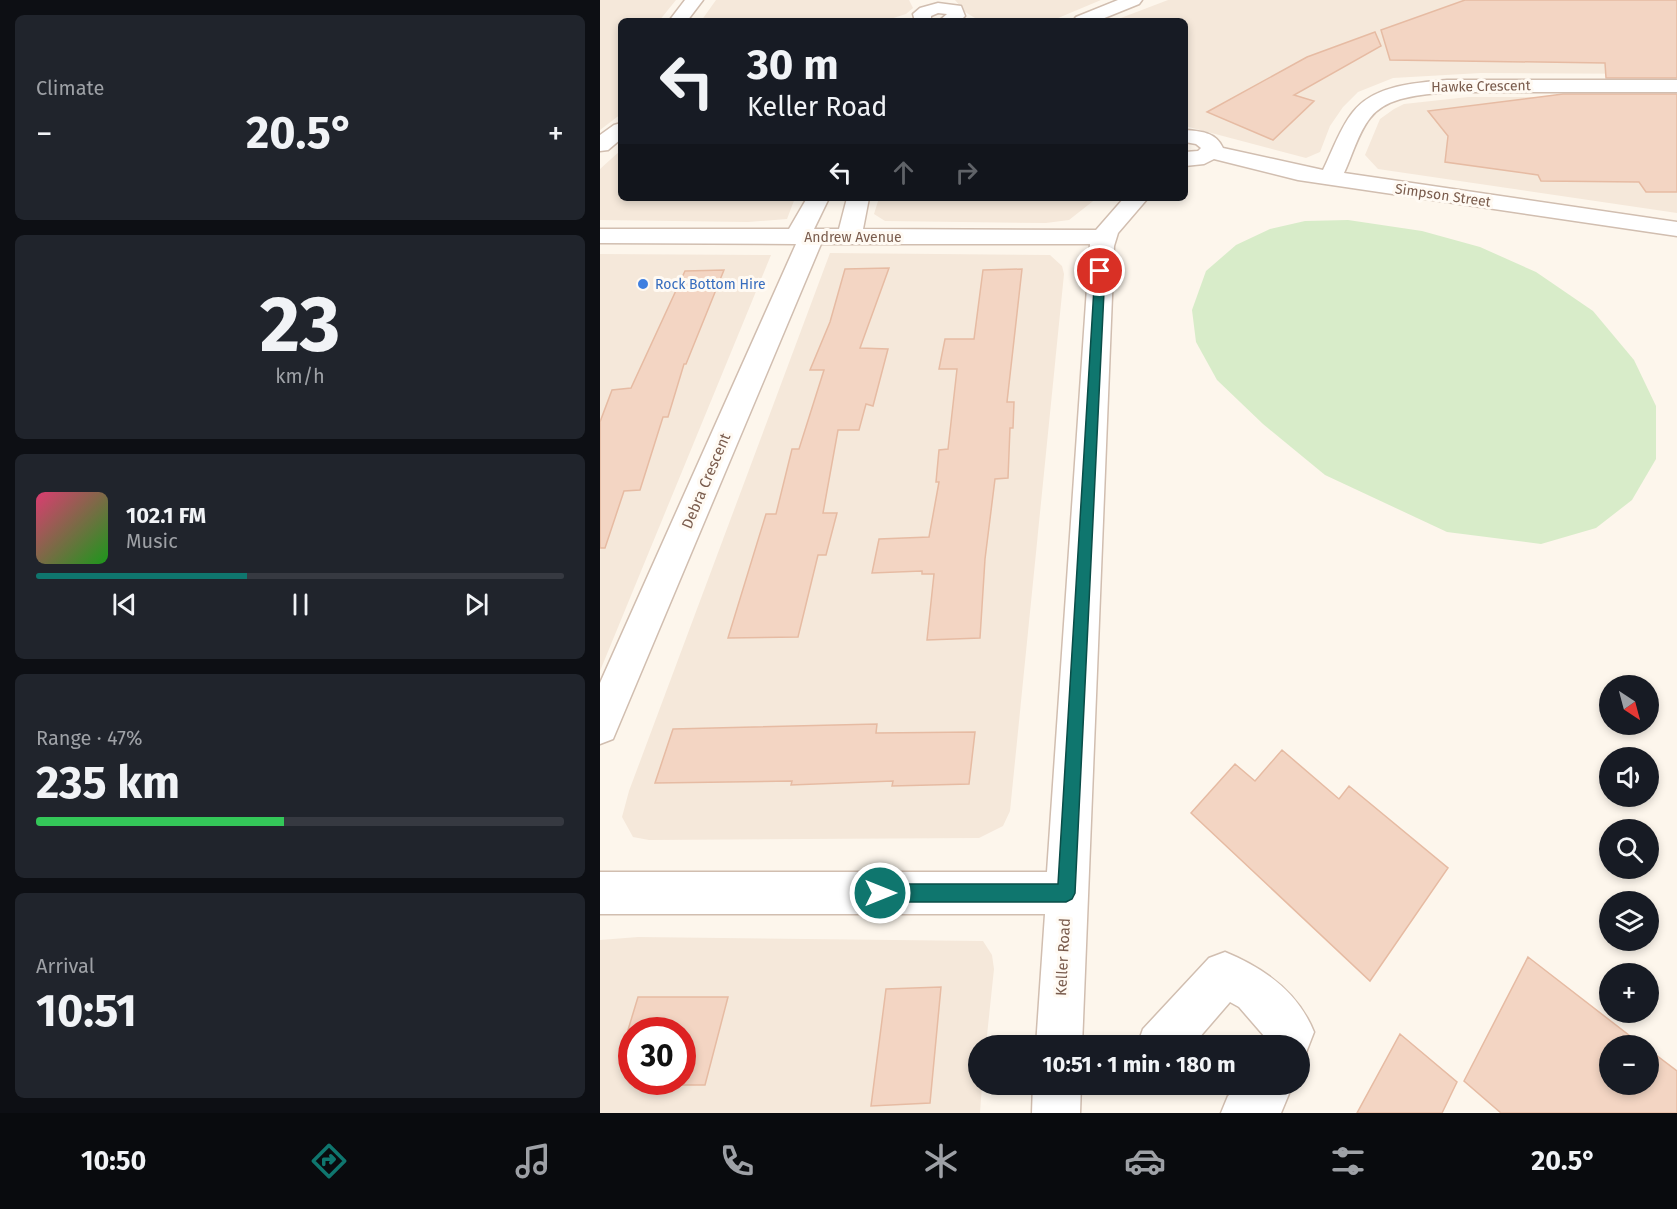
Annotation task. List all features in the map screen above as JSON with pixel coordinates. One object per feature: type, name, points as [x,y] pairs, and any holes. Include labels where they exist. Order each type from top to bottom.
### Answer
[{"type":"street","points":[[680,18],[694,0]]},
{"type":"street","points":[[1089,18],[1133,0]]},
{"type":"street","points":[[927,14],[955,10],[956,16],[953,18]]},
{"type":"street","name":"Hawke Crescent","points":[[1330,178],[1361,115],[1378,101],[1408,90],[1447,86],[1677,86]]},
{"type":"street","points":[[600,145],[618,131]]},
{"type":"street","points":[[1188,136],[1207,141],[1211,145],[1211,152],[1198,159],[1188,159]]},
{"type":"street","name":"Simpson Street","points":[[1211,152],[1298,173],[1677,229]]},
{"type":"street","name":"Debra Crescent","points":[[600,726],[805,236],[817,201]]},
{"type":"street","points":[[849,237],[857,201]]},
{"type":"street","name":"Keller Road","points":[[1060,1035],[1102,246],[1107,231],[1134,201]]},
{"type":"street","name":"Andrew Avenue","points":[[600,236],[1105,237]]},
{"type":"street","points":[[600,892],[1066,893]]},
{"type":"street","points":[[1170,1035],[1225,974],[1255,991],[1291,1032],[1290,1035]]},
{"type":"street","points":[[1056,1113],[1057,1095]]},
{"type":"street","points":[[1245,1113],[1260,1104],[1264,1095]]},
{"type":"shaded area","points":[[600,0],[676,0],[661,18],[618,18],[618,116],[600,130]]},
{"type":"shaded area","points":[[716,0],[909,0],[913,8],[906,14],[893,18],[703,18]]},
{"type":"shaded area","points":[[955,0],[1101,0],[1058,18],[975,18],[965,12]]},
{"type":"shaded area","points":[[1168,0],[1677,0],[1677,74],[1481,73],[1393,78],[1358,92],[1343,107],[1330,126],[1320,152],[1306,158],[1188,127],[1188,18],[1121,18]]},
{"type":"shaded area","points":[[1468,97],[1677,97],[1677,213],[1378,169],[1365,155],[1380,119],[1394,109],[1404,104]]},
{"type":"shaded area","points":[[618,153],[618,201],[794,201],[787,219],[748,222],[600,220],[600,169]]},
{"type":"shaded area","points":[[878,201],[1093,201],[1069,220],[1046,223],[885,221],[874,214]]},
{"type":"shaded area","points":[[830,253],[1050,255],[1062,266],[1064,274],[1010,811],[1003,826],[979,838],[649,840],[633,837],[622,817],[629,791]]},
{"type":"shaded area","points":[[600,254],[771,255],[600,671]]},
{"type":"shaded area","points":[[638,937],[983,941],[992,955],[994,969],[987,1035],[968,1035],[968,1095],[981,1095],[980,1113],[600,1113],[600,940]]},
{"type":"green space","points":[[1348,220],[1422,231],[1480,247],[1536,272],[1593,311],[1634,360],[1656,406],[1656,459],[1632,500],[1596,528],[1541,544],[1447,532],[1325,475],[1263,424],[1217,380],[1196,342],[1192,310],[1206,271],[1236,245],[1270,229],[1305,221]]},
{"type":"building","points":[[1465,0],[1677,0],[1677,78],[1606,78],[1605,63],[1390,60],[1381,30]]},
{"type":"building","points":[[1375,32],[1381,46],[1294,95],[1314,101],[1273,140],[1207,112],[1307,57]]},
{"type":"building","points":[[1563,94],[1677,94],[1677,192],[1646,192],[1639,182],[1541,181],[1538,175],[1445,162],[1448,136],[1428,111]]},
{"type":"building","points":[[889,268],[860,348],[888,349],[873,406],[866,404],[859,430],[838,430],[823,513],[837,513],[826,555],[818,555],[798,637],[728,638],[766,514],[776,514],[792,449],[799,449],[824,370],[810,370],[830,322],[845,269]]},
{"type":"building","points":[[1022,269],[1007,402],[1014,402],[1013,428],[1010,428],[1008,478],[995,479],[985,559],[980,638],[927,640],[934,574],[922,574],[922,571],[872,573],[879,539],[929,537],[939,482],[936,482],[939,450],[948,449],[957,369],[939,369],[945,339],[974,339],[983,270]]},
{"type":"building","points":[[724,270],[686,364],[684,364],[668,417],[663,417],[640,490],[624,491],[605,548],[600,548],[600,422],[612,390],[631,388],[685,271]]},
{"type":"building","points":[[877,724],[876,733],[975,732],[969,784],[892,786],[893,781],[791,785],[792,781],[655,783],[673,729]]},
{"type":"building","points":[[1282,750],[1339,799],[1349,786],[1448,868],[1370,981],[1191,813],[1235,764],[1255,781]]},
{"type":"building","points":[[1528,957],[1599,1012],[1599,1023],[1613,1023],[1629,1035],[1599,1035],[1599,1095],[1659,1095],[1659,1057],[1677,1071],[1677,1113],[1501,1113],[1464,1081]]},
{"type":"building","points":[[941,987],[930,1103],[871,1106],[886,989]]},
{"type":"building","points":[[638,997],[728,997],[705,1085],[696,1085],[696,1017],[632,1017]]},
{"type":"building","points":[[1400,1034],[1457,1082],[1442,1113],[1357,1113]]},
{"type":"place","name":"Rock Bottom Hire","points":[[643,284]]},
{"type":"route","points":[[880,893],[1066,893],[1100,271]]}]
